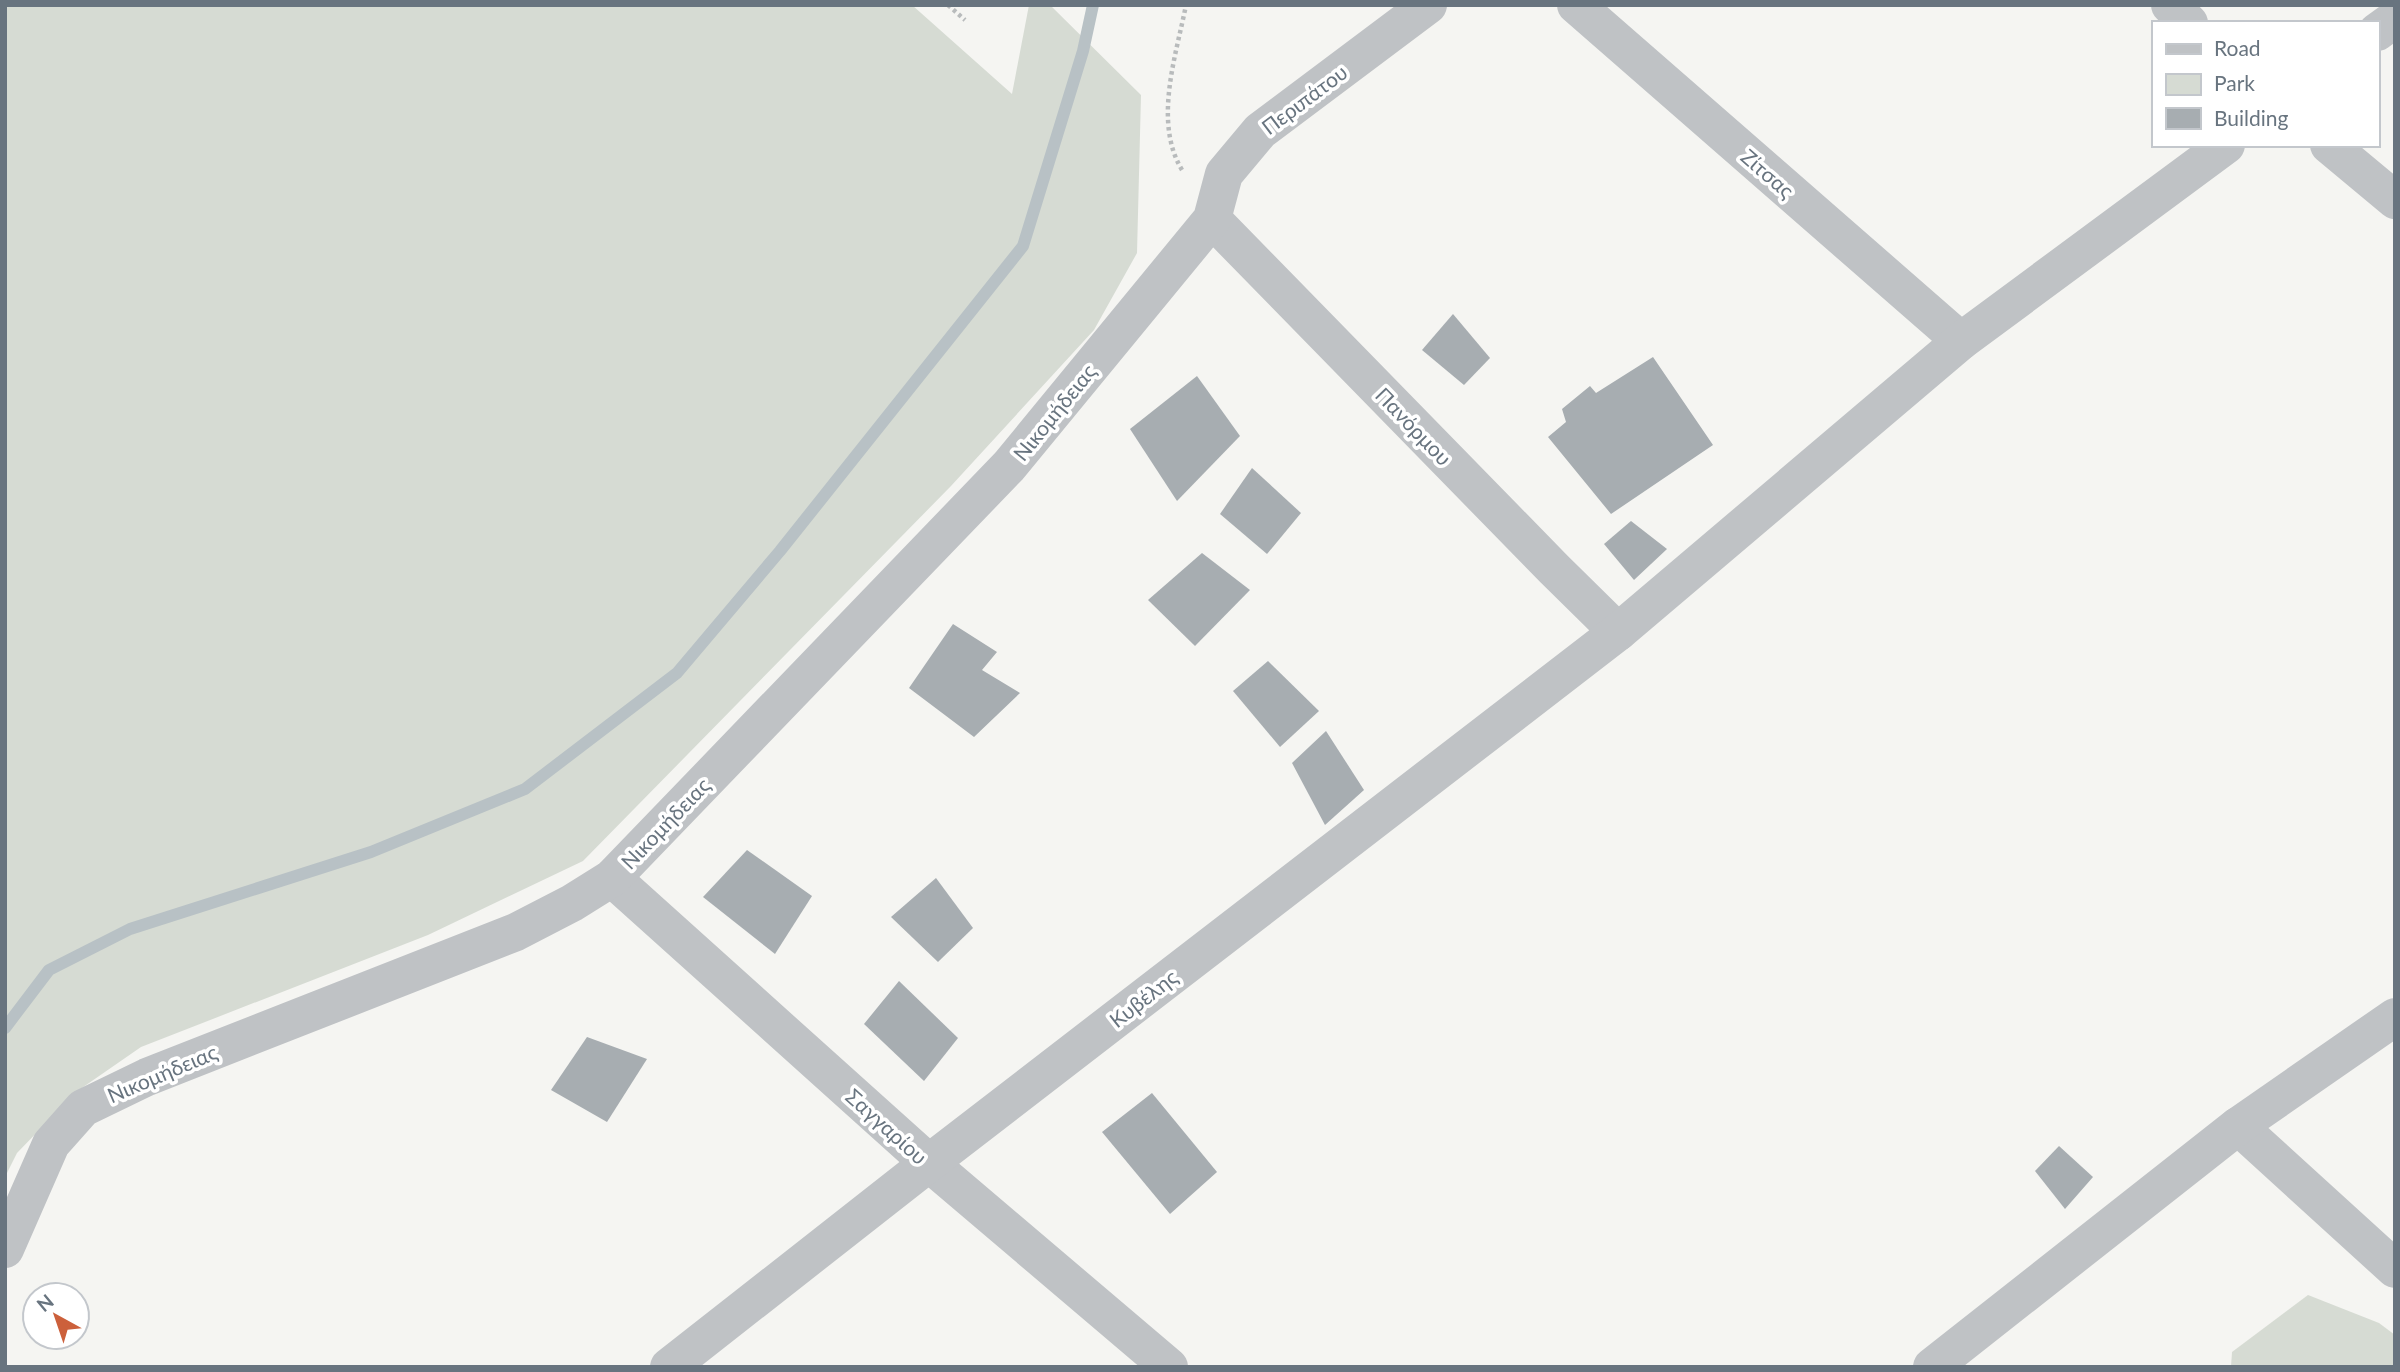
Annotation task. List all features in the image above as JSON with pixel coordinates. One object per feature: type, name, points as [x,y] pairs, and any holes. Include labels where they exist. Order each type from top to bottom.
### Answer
[{"type":"street","name":"Περιπάτου","points":[[1212,219],[1224,174],[1259,131],[1428,5]]},
{"type":"street","name":"Ζίτσας","points":[[1576,5],[1961,341]]},
{"type":"street","points":[[2169,5],[2187,21]]},
{"type":"street","points":[[2379,31],[2395,19]]},
{"type":"street","name":"Κυβέλης","points":[[669,1367],[1618,632],[1961,341],[2223,147]]},
{"type":"street","points":[[2331,147],[2395,200]]},
{"type":"street","name":"Πανόρμου","points":[[1212,219],[1553,569],[1618,632]]},
{"type":"street","name":"Νικομήδειας","points":[[5,1249],[51,1144],[83,1108],[147,1077],[516,932],[572,903],[612,878],[1009,466],[1212,219]]},
{"type":"street","name":"Σαγγαρίου","points":[[612,878],[929,1163],[1169,1367]]},
{"type":"street","points":[[1932,1367],[2238,1126],[2395,1017]]},
{"type":"street","points":[[2238,1126],[2395,1269]]},
{"type":"path","points":[[948,5],[965,20]]},
{"type":"path","points":[[1186,5],[1172,76],[1167,120],[1174,157],[1212,219]]},
{"type":"green space","points":[[5,5],[912,5],[1012,94],[1029,5],[1050,5],[1141,95],[1137,253],[1094,330],[951,486],[583,861],[428,935],[141,1047],[76,1092],[17,1153],[5,1177]]},
{"type":"green space","points":[[2308,1295],[2379,1323],[2395,1335],[2395,1367],[2231,1367],[2232,1352]]},
{"type":"building","points":[[1453,314],[1490,358],[1464,385],[1422,350]]},
{"type":"building","points":[[1653,357],[1713,445],[1611,514],[1548,437],[1566,422],[1562,409],[1590,386],[1596,393]]},
{"type":"building","points":[[1197,376],[1240,436],[1177,501],[1130,429]]},
{"type":"building","points":[[1252,468],[1301,513],[1267,554],[1220,514]]},
{"type":"building","points":[[1631,521],[1667,549],[1634,580],[1604,544]]},
{"type":"building","points":[[1202,553],[1250,590],[1195,646],[1148,600]]},
{"type":"building","points":[[953,624],[997,652],[982,670],[1020,693],[974,737],[909,688]]},
{"type":"building","points":[[1268,661],[1319,711],[1280,747],[1233,691]]},
{"type":"building","points":[[1326,731],[1364,790],[1325,825],[1292,763]]},
{"type":"building","points":[[747,850],[812,896],[775,954],[703,897]]},
{"type":"building","points":[[936,878],[973,928],[938,962],[891,917]]},
{"type":"building","points":[[899,981],[958,1038],[924,1081],[864,1024]]},
{"type":"building","points":[[587,1037],[647,1059],[607,1122],[551,1090]]},
{"type":"building","points":[[1152,1093],[1217,1172],[1170,1214],[1102,1132]]},
{"type":"building","points":[[2059,1146],[2093,1177],[2065,1209],[2035,1171]]},
{"type":"waterway","points":[[5,1028],[49,970],[130,929],[371,852],[525,789],[677,673],[780,551],[1023,246],[1083,51],[1093,5]]}]
